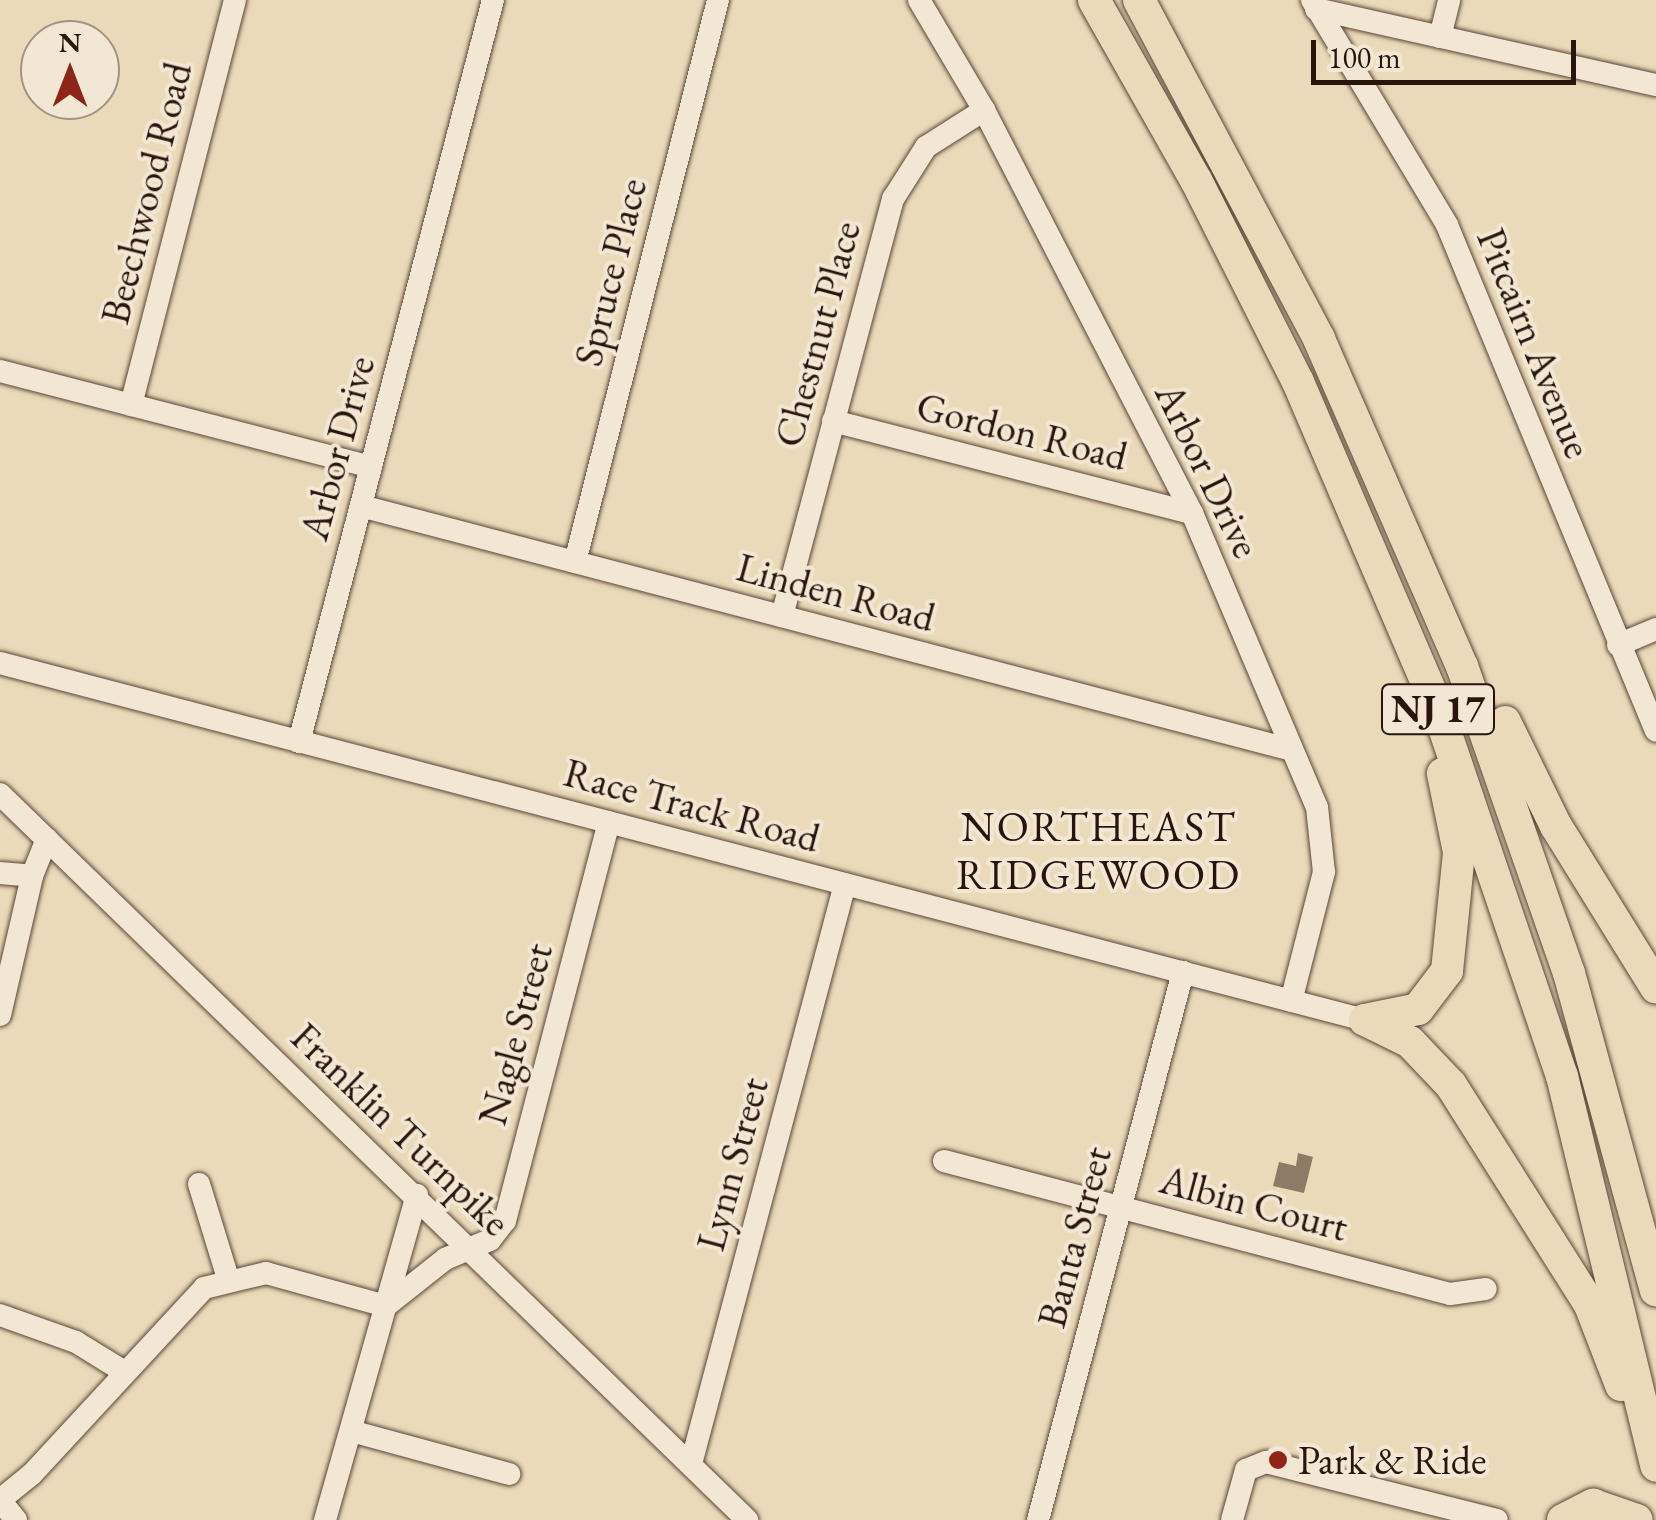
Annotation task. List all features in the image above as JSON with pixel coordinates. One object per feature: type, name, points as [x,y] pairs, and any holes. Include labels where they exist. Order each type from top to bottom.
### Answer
[{"type":"highway","name":"NJ 17","points":[[1094,0],[1255,295],[1414,648],[1482,829],[1562,1076],[1656,1466]]},
{"type":"highway","name":"NJ 17","points":[[1139,0],[1254,208],[1376,456],[1486,728],[1544,895],[1656,1290]]},
{"type":"highway","points":[[1376,456],[1455,592],[1538,793],[1656,987]]},
{"type":"highway","points":[[1366,1020],[1407,1014],[1436,993],[1447,971],[1456,910],[1457,835],[1414,648]]},
{"type":"highway","points":[[1366,1020],[1410,1042],[1442,1072],[1560,1254],[1600,1327],[1656,1476]]},
{"type":"highway","points":[[1563,1520],[1593,1505],[1638,1520]]},
{"type":"street","name":"Beechwood Road","points":[[130,405],[235,0]]},
{"type":"street","name":"Arbor Drive","points":[[299,742],[493,0]]},
{"type":"street","name":"Spruce Place","points":[[574,562],[718,0]]},
{"type":"street","name":"Arbor Drive","points":[[919,0],[984,110],[1192,514],[1317,807],[1326,856],[1291,1000]]},
{"type":"street","points":[[1440,37],[1449,0]]},
{"type":"street","points":[[1314,5],[1656,85]]},
{"type":"street","name":"Pitcairn Avenue","points":[[1314,5],[1447,225],[1656,731]]},
{"type":"street","name":"Chestnut Place","points":[[782,616],[880,239],[902,180],[942,133],[984,110]]},
{"type":"street","points":[[0,371],[371,467]]},
{"type":"street","name":"Gordon Road","points":[[833,422],[1192,514]]},
{"type":"street","name":"Linden Road","points":[[361,506],[1292,750]]},
{"type":"street","points":[[1618,644],[1656,629]]},
{"type":"street","name":"Race Track Road","points":[[0,663],[1366,1020]]},
{"type":"street","name":"Franklin Turnpike","points":[[0,794],[748,1520]]},
{"type":"street","name":"Nagle Street","points":[[386,1306],[445,1259],[490,1240],[507,1215],[609,822]]},
{"type":"street","points":[[0,1014],[32,876],[47,838]]},
{"type":"street","points":[[0,873],[32,876]]},
{"type":"street","name":"Lynn Street","points":[[690,1464],[845,884]]},
{"type":"street","name":"Banta Street","points":[[1038,1520],[1183,972]]},
{"type":"street","name":"Albin Court","points":[[944,1160],[1450,1294],[1486,1289]]},
{"type":"street","points":[[198,1184],[228,1278]]},
{"type":"street","points":[[324,1520],[417,1195]]},
{"type":"street","points":[[16,1520],[0,1500],[32,1474],[186,1301],[228,1278],[278,1276],[386,1306]]},
{"type":"street","points":[[0,1315],[76,1342],[123,1371]]},
{"type":"street","points":[[351,1431],[509,1474]]},
{"type":"street","points":[[1232,1520],[1246,1470],[1266,1462],[1497,1520]]},
{"type":"building","points":[[1298,1153],[1313,1157],[1304,1193],[1273,1186],[1279,1162],[1296,1166]]},
{"type":"place","name":"Park & Ride","points":[[1278,1460]]},
{"type":"district","name":"NORTHEAST RIDGEWOOD","points":[[1099,851]]}]
